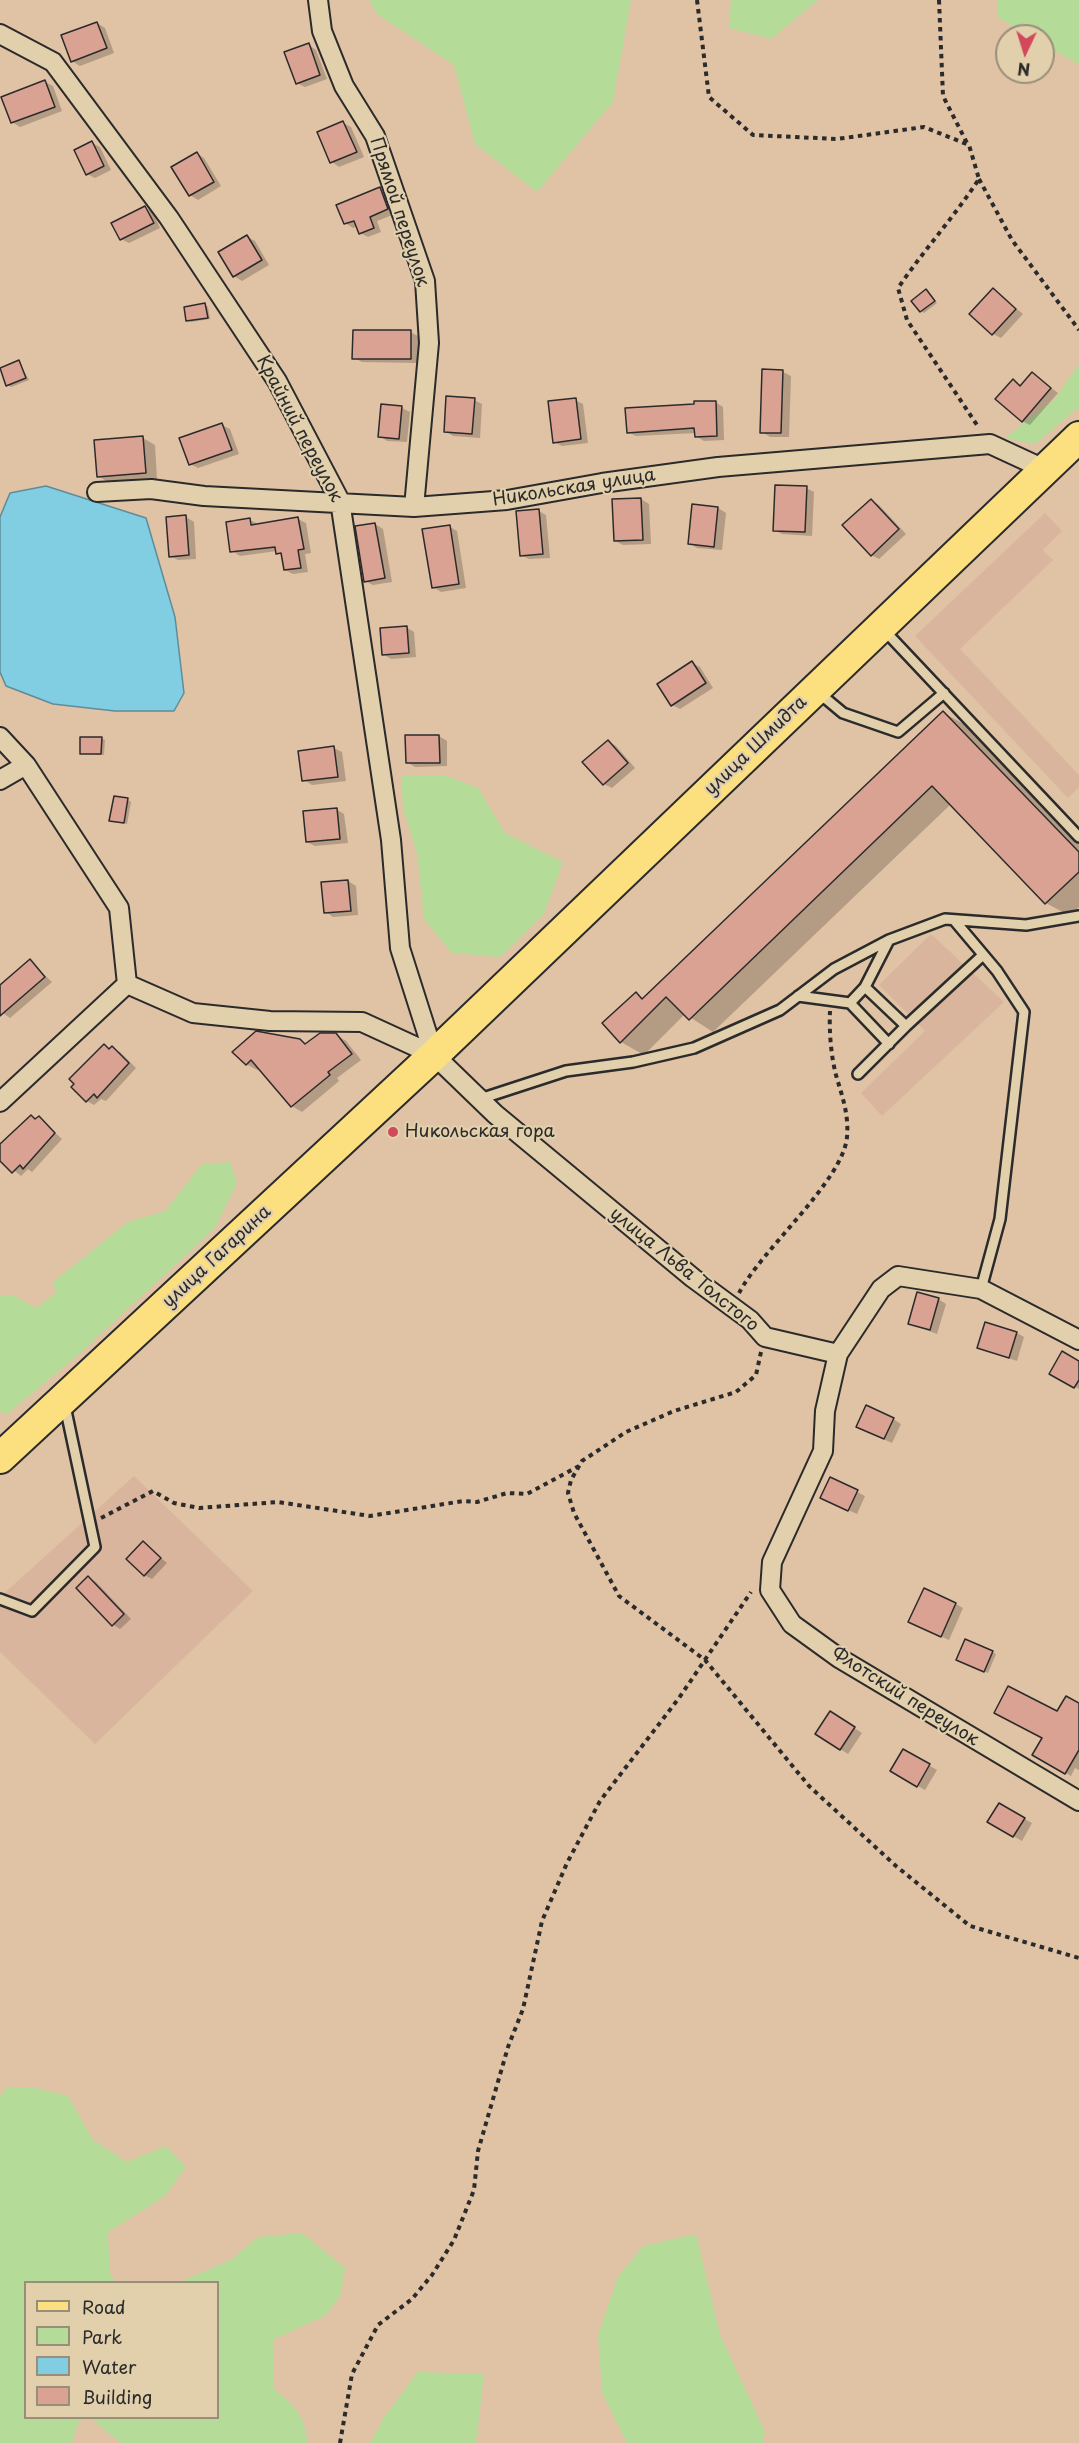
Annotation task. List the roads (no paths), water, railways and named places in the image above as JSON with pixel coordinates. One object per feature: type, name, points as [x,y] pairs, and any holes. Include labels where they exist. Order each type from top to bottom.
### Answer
[{"type":"main road","name":"улица Шмидта","points":[[434,1055],[1079,437]]},
{"type":"main road","name":"улица Гагарина","points":[[0,1458],[434,1055]]},
{"type":"street","name":"Прямой переулок","points":[[318,0],[322,31],[345,86],[375,136],[425,281],[429,343],[414,507]]},
{"type":"street","name":"Крайний переулок","points":[[0,34],[53,62],[169,218],[277,381],[340,501],[391,840],[400,948],[434,1055]]},
{"type":"street","name":"Никольская улица","points":[[97,492],[151,489],[204,496],[340,501],[414,507],[507,500],[602,483],[718,467],[990,444],[1044,469]]},
{"type":"street","points":[[0,737],[26,765],[119,908],[128,984]]},
{"type":"street","points":[[0,780],[26,765]]},
{"type":"street","points":[[128,984],[193,1013],[270,1021],[362,1022],[434,1055]]},
{"type":"street","points":[[0,1102],[128,984]]},
{"type":"street","name":"улица Льва Толстого","points":[[434,1055],[479,1099],[693,1278],[735,1309],[765,1337],[838,1354]]},
{"type":"street","points":[[838,1354],[881,1288],[898,1276],[981,1289],[1079,1341]]},
{"type":"street","name":"Флотский переулок","points":[[838,1354],[825,1411],[823,1451],[772,1562],[770,1590],[792,1624],[839,1658],[1079,1801]]},
{"type":"lane","points":[[881,626],[1079,837]]},
{"type":"lane","points":[[814,690],[843,713],[898,732],[944,693]]},
{"type":"lane","points":[[479,1099],[566,1071],[633,1062],[694,1048],[780,1010],[834,969],[889,940],[945,919],[1026,925],[1077,915]]},
{"type":"lane","points":[[954,920],[983,955],[1024,1012],[1000,1219],[981,1289]]},
{"type":"lane","points":[[850,1003],[866,987],[889,940]]},
{"type":"lane","points":[[858,1074],[983,955]]},
{"type":"lane","points":[[866,987],[906,1026]]},
{"type":"lane","points":[[798,996],[850,1003],[889,1044]]},
{"type":"lane","points":[[0,1599],[32,1611],[95,1547],[64,1399]]},
{"type":"water","points":[[46,486],[146,518],[175,617],[184,693],[174,711],[115,711],[53,704],[6,686],[0,672],[0,517],[10,493]]},
{"type":"place","name":"Никольская гора","points":[[393,1132]]}]
